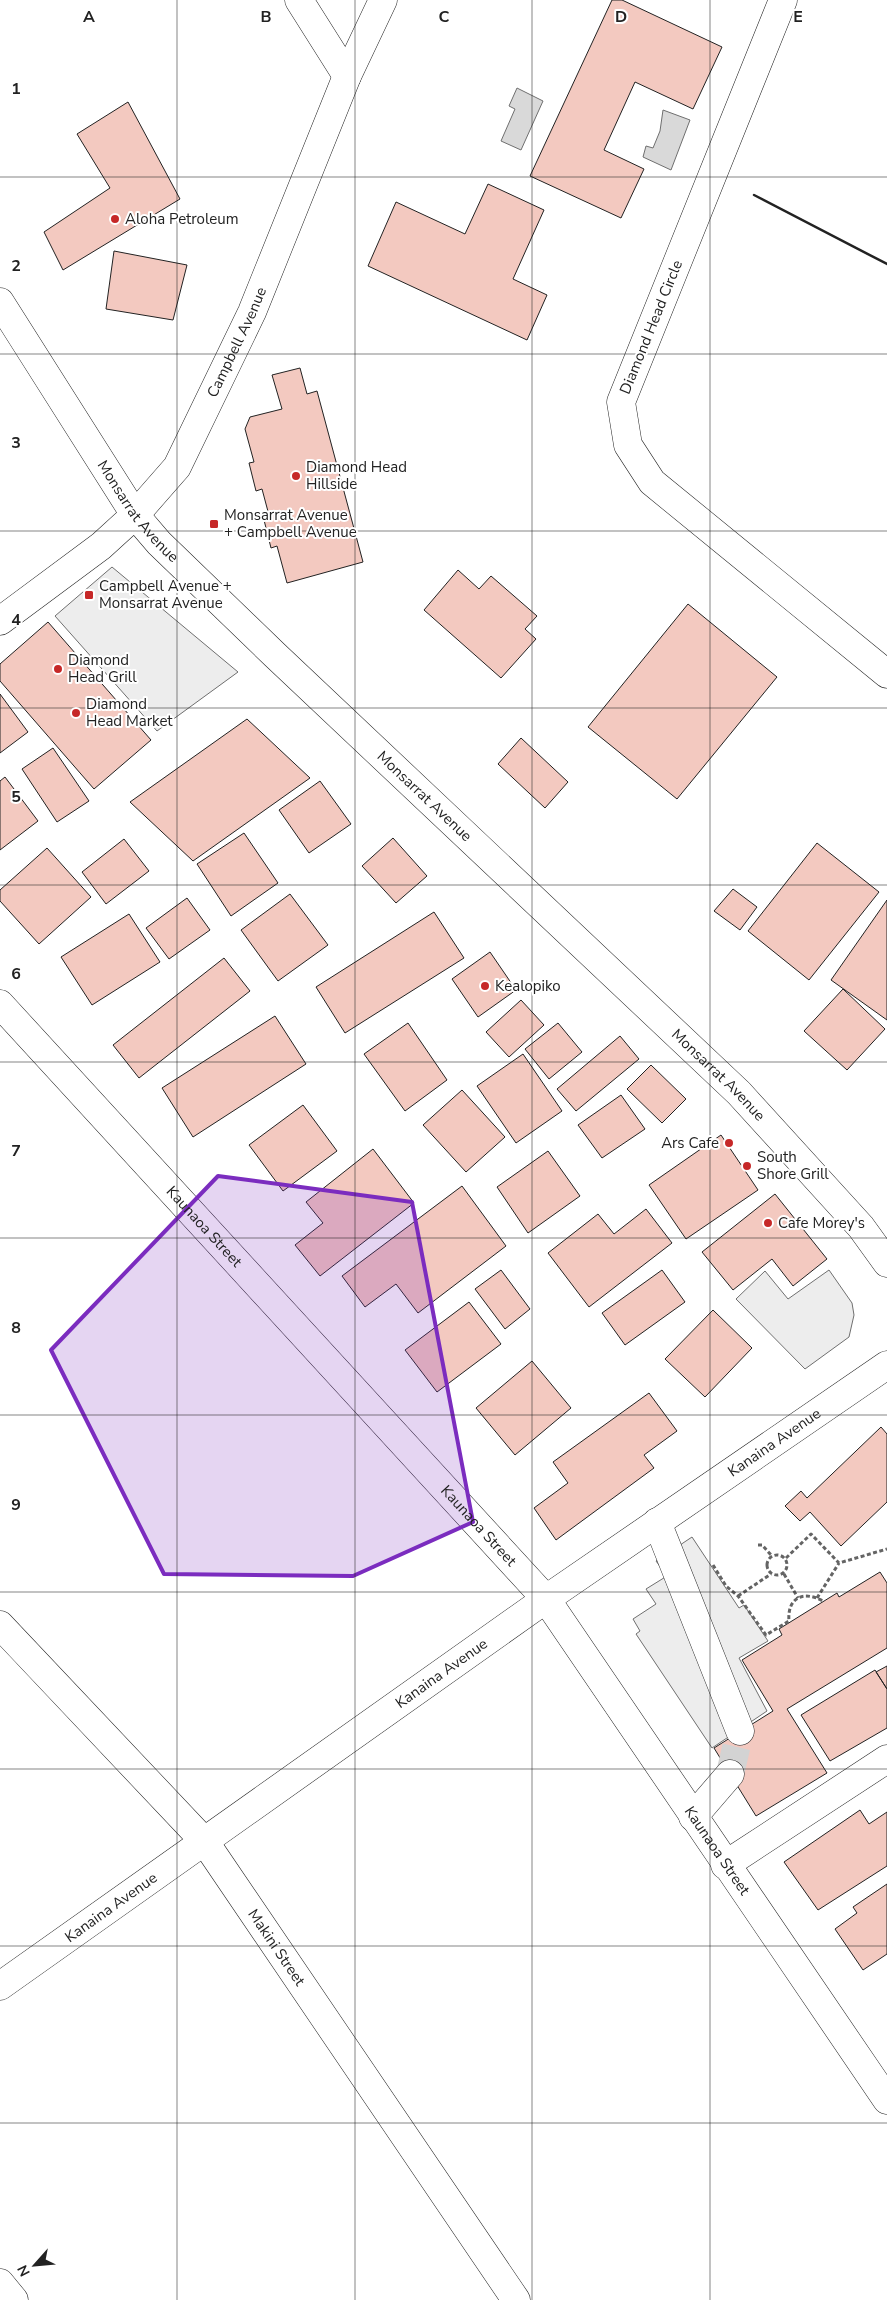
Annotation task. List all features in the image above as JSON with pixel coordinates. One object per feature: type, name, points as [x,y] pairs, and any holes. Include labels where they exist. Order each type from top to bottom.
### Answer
[{"type":"street","points":[[300,0],[347,76]]},
{"type":"street","name":"Campbell Avenue","points":[[0,621],[101,546],[135,515],[177,467],[252,312],[347,76],[383,0]]},
{"type":"street","name":"Diamond Head Circle","points":[[784,0],[621,402],[628,445],[652,482],[887,674]]},
{"type":"street","name":"Monsarrat Avenue","points":[[0,302],[135,515],[159,543],[275,655],[739,1092],[861,1228],[887,1263]]},
{"type":"street","name":"Kaunaoa Street","points":[[0,1004],[546,1599],[725,1865],[887,2100]]},
{"type":"street","name":"Kanaina Avenue","points":[[0,1986],[546,1599],[887,1365]]},
{"type":"street","points":[[657,1522],[714,1660],[740,1732]]},
{"type":"street","name":"Makini Street","points":[[0,1625],[205,1842],[516,2300]]},
{"type":"street","points":[[725,1865],[887,1759]]},
{"type":"street","points":[[693,1817],[730,1774]]},
{"type":"street","points":[[0,2283],[14,2300]]},
{"type":"path","points":[[786,1558],[811,1534],[839,1563]]},
{"type":"path","points":[[758,1545],[762,1545],[772,1556]]},
{"type":"path","points":[[816,1598],[839,1563],[887,1549]]},
{"type":"path","points":[[781,1555],[786,1558],[788,1564],[784,1574],[774,1576],[771,1574],[766,1565],[772,1556],[781,1555]]},
{"type":"path","points":[[712,1563],[726,1586],[738,1596],[766,1635],[789,1622],[788,1613],[792,1603],[798,1598],[808,1595],[823,1601]]},
{"type":"path","points":[[738,1596],[771,1574]]},
{"type":"path","points":[[784,1574],[798,1598]]},
{"type":"highlighted area","points":[[218,1176],[412,1202],[473,1522],[353,1576],[164,1574],[51,1350]]},
{"type":"shaded area","points":[[517,88],[543,101],[521,150],[501,141],[515,109],[509,106]]},
{"type":"shaded area","points":[[663,110],[690,120],[671,170],[643,157],[646,146],[653,148],[660,131]]},
{"type":"shaded area","points":[[112,567],[238,672],[157,731],[55,616]]},
{"type":"shaded area","points":[[829,1270],[852,1303],[854,1315],[849,1337],[805,1369],[736,1299],[765,1271],[788,1299]]},
{"type":"shaded area","points":[[692,1537],[739,1608],[744,1605],[768,1641],[739,1658],[767,1711],[712,1748],[636,1634],[640,1631],[633,1619],[656,1604],[646,1589],[667,1576],[656,1561]]},
{"type":"building","points":[[612,0],[622,0],[722,47],[693,109],[635,82],[604,150],[644,169],[621,218],[530,176]]},
{"type":"building","points":[[128,102],[180,199],[63,270],[44,232],[110,188],[77,134]]},
{"type":"building","points":[[488,184],[544,210],[513,279],[547,295],[527,340],[368,266],[396,202],[465,234]]},
{"type":"building","points":[[114,251],[187,265],[173,320],[106,309]]},
{"type":"building","name":"Diamond Head Hillside","points":[[300,368],[307,394],[317,391],[363,562],[287,583],[277,546],[271,548],[264,520],[270,519],[262,489],[256,491],[249,463],[254,462],[245,429],[250,417],[282,409],[272,375]]},
{"type":"building","points":[[458,570],[479,589],[491,576],[537,616],[525,629],[536,639],[501,678],[424,610]]},
{"type":"building","points":[[688,604],[777,677],[677,799],[588,727]]},
{"type":"building","points":[[48,622],[151,740],[94,789],[0,681],[0,664]]},
{"type":"building","points":[[0,694],[28,732],[0,753]]},
{"type":"building","points":[[247,719],[310,778],[193,861],[130,802]]},
{"type":"building","points":[[521,738],[568,782],[545,808],[498,764]]},
{"type":"building","points":[[53,748],[89,801],[57,822],[22,769]]},
{"type":"building","points":[[5,777],[38,821],[0,850],[0,781]]},
{"type":"building","points":[[320,781],[351,824],[309,853],[279,810]]},
{"type":"building","points":[[244,833],[278,883],[231,916],[197,864]]},
{"type":"building","points":[[393,838],[427,876],[396,903],[362,866]]},
{"type":"building","points":[[124,839],[149,871],[106,904],[82,872]]},
{"type":"building","points":[[817,843],[879,892],[809,980],[748,931]]},
{"type":"building","points":[[47,848],[91,897],[39,944],[0,901],[0,890]]},
{"type":"building","points":[[733,889],[757,907],[740,930],[714,911]]},
{"type":"building","points":[[290,894],[328,945],[278,981],[241,930]]},
{"type":"building","points":[[187,898],[210,930],[169,959],[146,928]]},
{"type":"building","points":[[887,900],[887,1020],[831,980]]},
{"type":"building","points":[[434,912],[464,958],[345,1033],[316,987]]},
{"type":"building","points":[[129,914],[160,962],[92,1005],[61,957]]},
{"type":"building","points":[[490,952],[516,990],[478,1017],[452,979]]},
{"type":"building","points":[[224,958],[250,991],[139,1078],[113,1045]]},
{"type":"building","points":[[843,989],[885,1029],[847,1070],[804,1031]]},
{"type":"building","points":[[521,1000],[544,1025],[509,1057],[486,1032]]},
{"type":"building","points":[[275,1016],[306,1064],[193,1137],[162,1088]]},
{"type":"building","points":[[408,1023],[447,1080],[405,1111],[364,1054]]},
{"type":"building","points":[[558,1023],[582,1052],[549,1079],[525,1049]]},
{"type":"building","points":[[620,1036],[639,1059],[576,1111],[557,1089]]},
{"type":"building","points":[[523,1054],[562,1111],[516,1143],[477,1086]]},
{"type":"building","points":[[651,1065],[686,1099],[662,1123],[627,1089]]},
{"type":"building","points":[[462,1090],[505,1137],[466,1172],[423,1125]]},
{"type":"building","points":[[621,1095],[645,1129],[602,1158],[578,1125]]},
{"type":"building","points":[[303,1105],[337,1151],[283,1191],[249,1145]]},
{"type":"building","points":[[721,1135],[758,1190],[686,1239],[649,1185]]},
{"type":"building","points":[[373,1149],[414,1203],[320,1276],[295,1245],[323,1223],[306,1202]]},
{"type":"building","points":[[548,1151],[580,1196],[528,1233],[497,1187]]},
{"type":"building","points":[[462,1186],[506,1246],[418,1313],[396,1284],[365,1307],[342,1276]]},
{"type":"building","name":"Cafe Morey's","points":[[775,1194],[827,1259],[793,1286],[772,1259],[733,1290],[702,1252]]},
{"type":"building","points":[[646,1209],[672,1243],[589,1307],[548,1253],[598,1214],[614,1234]]},
{"type":"building","points":[[501,1270],[530,1309],[505,1329],[475,1289]]},
{"type":"building","points":[[662,1270],[685,1302],[625,1345],[602,1313]]},
{"type":"building","points":[[469,1302],[501,1344],[437,1392],[405,1350]]},
{"type":"building","points":[[713,1310],[752,1348],[705,1397],[665,1359]]},
{"type":"building","points":[[532,1361],[571,1408],[515,1455],[476,1408]]},
{"type":"building","points":[[649,1393],[677,1431],[644,1455],[654,1468],[556,1540],[534,1508],[568,1483],[553,1462]]},
{"type":"building","points":[[881,1427],[887,1434],[887,1502],[841,1546],[810,1512],[800,1521],[785,1506],[801,1491],[807,1498]]},
{"type":"building","points":[[880,1572],[887,1583],[887,1648],[787,1709],[827,1773],[756,1816],[714,1748],[773,1711],[742,1660],[782,1635],[779,1629],[837,1593],[839,1597]]},
{"type":"building","points":[[887,1666],[887,1689],[876,1672]]},
{"type":"building","points":[[875,1670],[887,1689],[887,1728],[830,1761],[801,1715]]},
{"type":"building","points":[[860,1810],[869,1824],[887,1812],[887,1866],[818,1910],[784,1862]]},
{"type":"building","points":[[887,1884],[887,1954],[863,1970],[835,1929],[857,1913],[853,1907]]},
{"type":"tunnel","points":[[730,1774],[740,1731]]},
{"type":"wall","points":[[754,195],[887,264]]},
{"type":"place","name":"Aloha Petroleum","points":[[115,219]]},
{"type":"place","name":"Diamond Head Hillside","points":[[296,476]]},
{"type":"place","name":"Monsarrat Avenue + Campbell Avenue","points":[[214,524]]},
{"type":"place","name":"Campbell Avenue + Monsarrat Avenue","points":[[89,595]]},
{"type":"place","name":"Diamond Head Grill","points":[[58,669]]},
{"type":"place","name":"Diamond Head Market","points":[[76,713]]},
{"type":"place","name":"Kealopiko","points":[[485,986]]},
{"type":"place","name":"Ars Cafe","points":[[729,1143]]},
{"type":"place","name":"South Shore Grill","points":[[747,1166]]},
{"type":"place","name":"Cafe Morey's","points":[[768,1223]]}]
